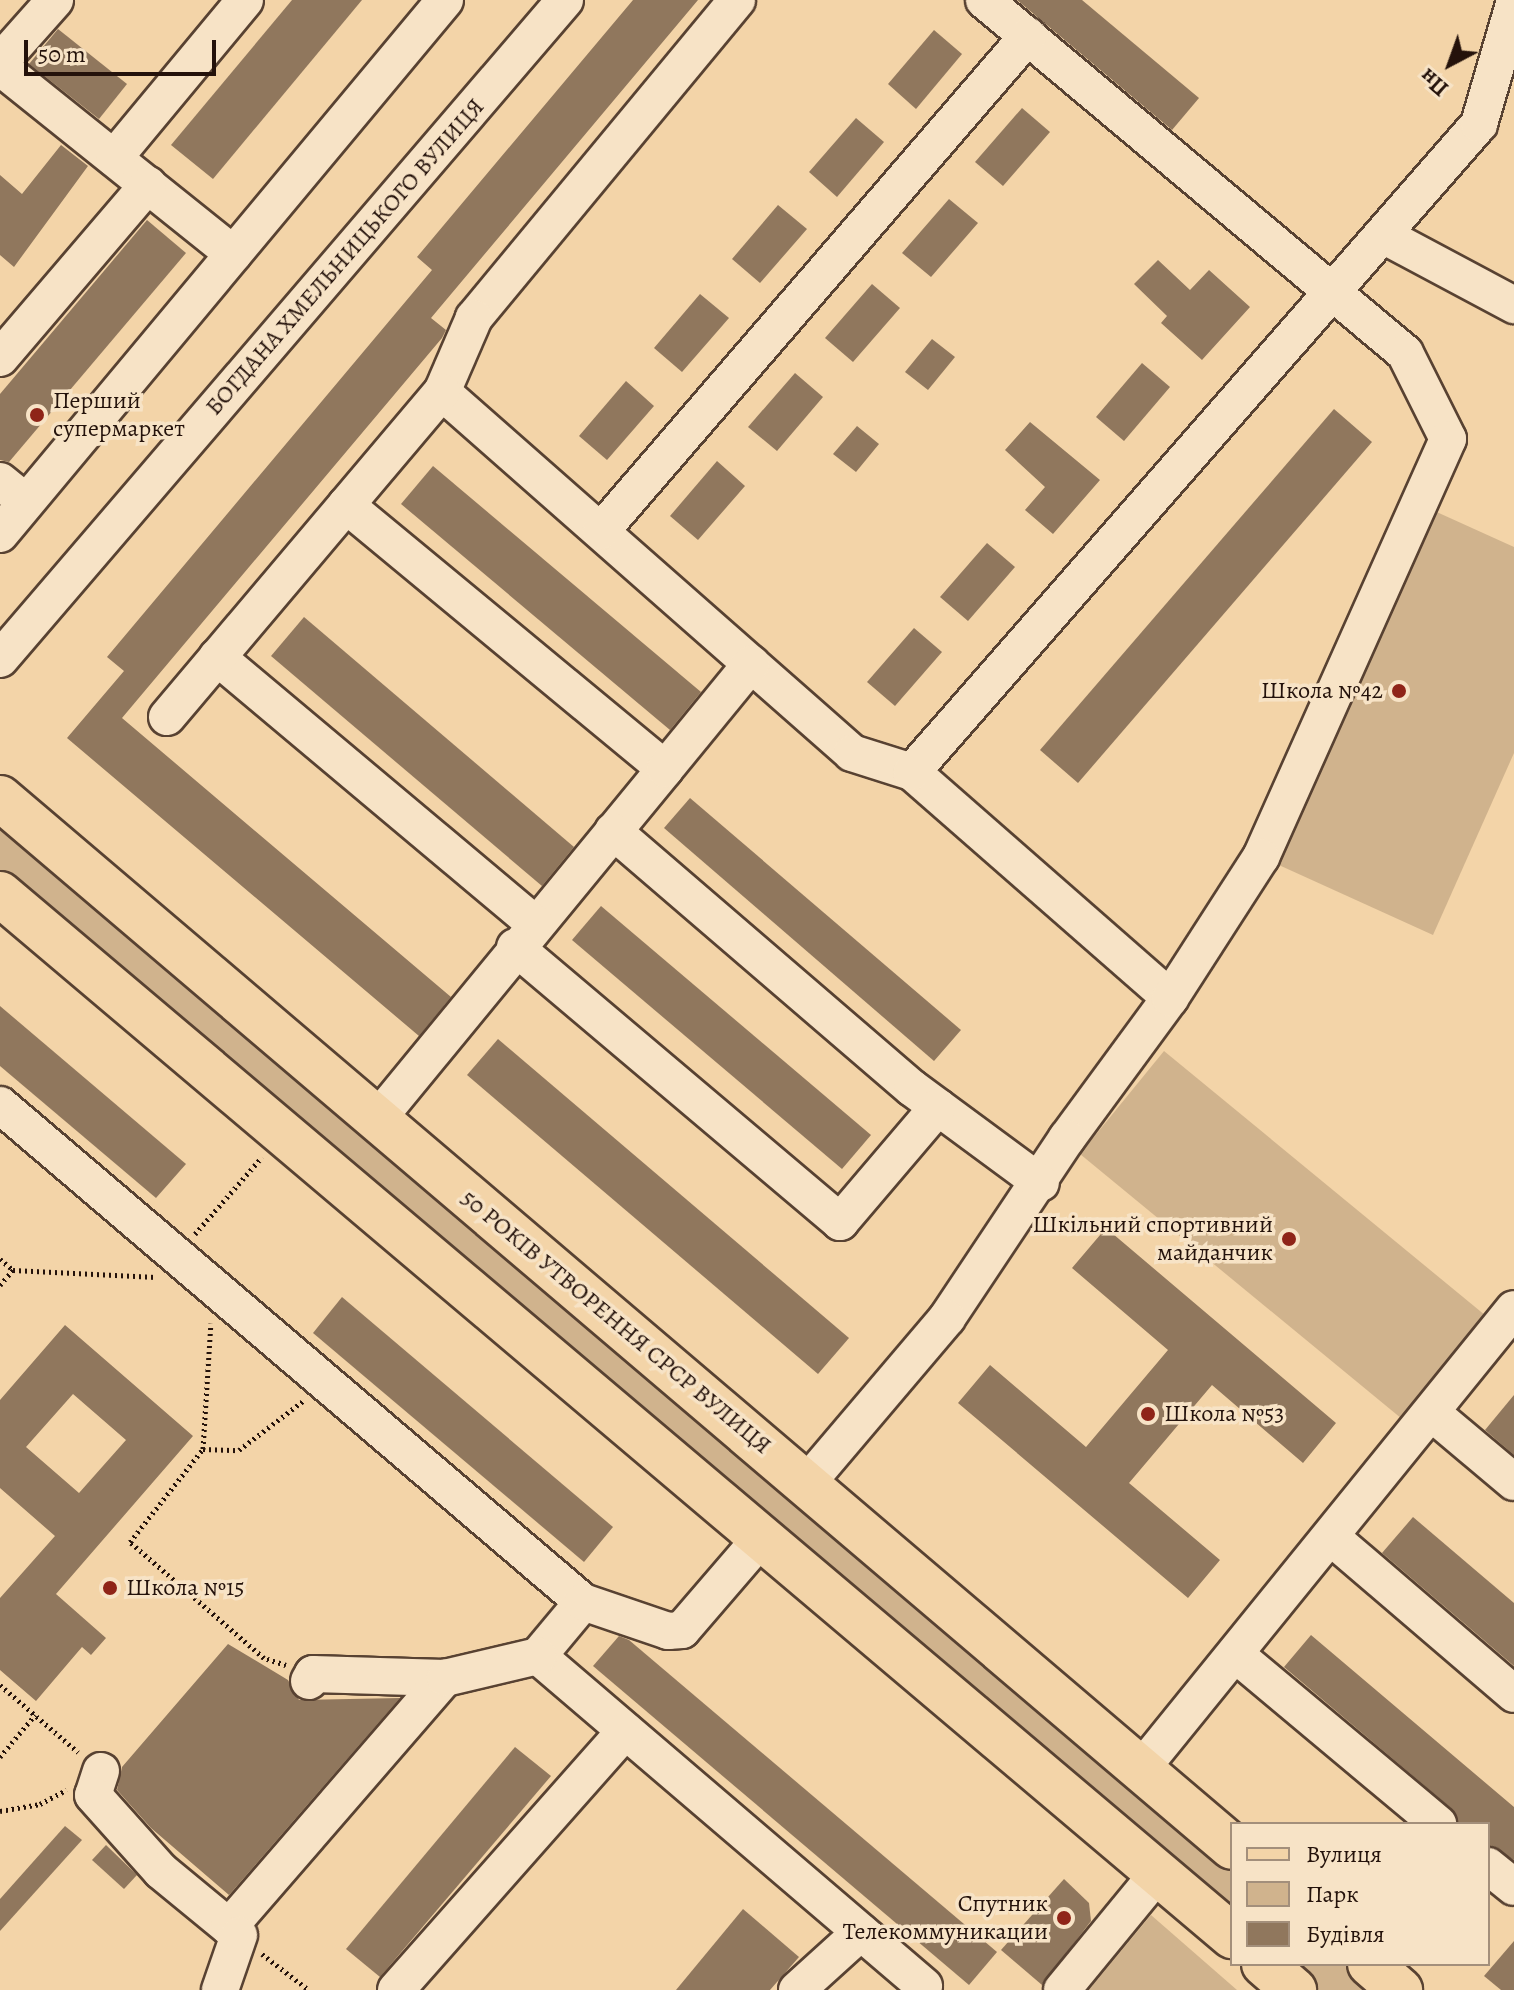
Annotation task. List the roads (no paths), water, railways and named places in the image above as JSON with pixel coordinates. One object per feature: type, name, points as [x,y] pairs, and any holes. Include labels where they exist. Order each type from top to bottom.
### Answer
[{"type":"main road","name":"50 РОКІВ УТВОРЕННЯ СРСР ВУЛИЦЯ","points":[[0,798],[1230,1845]]},
{"type":"main road","points":[[0,894],[1230,1934]]},
{"type":"main road","points":[[1266,1966],[1294,1990]]},
{"type":"main road","points":[[1372,1966],[1400,1990]]},
{"type":"street","points":[[55,0],[0,64],[233,254]]},
{"type":"street","points":[[114,158],[245,0]]},
{"type":"street","points":[[0,534],[13,492],[233,254],[445,0]]},
{"type":"street","name":"БОГДАНА ХМЕЛЬНИЦЬКОГО ВУЛИЦЯ","points":[[0,659],[565,0]]},
{"type":"street","points":[[167,717],[442,392],[474,318],[737,0]]},
{"type":"street","points":[[806,1484],[947,1318],[1170,998],[1261,857],[1448,439],[1405,353],[984,0]]},
{"type":"street","points":[[912,772],[1479,124],[1514,4]]},
{"type":"street","points":[[601,531],[1028,36]]},
{"type":"street","points":[[0,358],[148,185]]},
{"type":"street","points":[[1383,235],[1514,305]]},
{"type":"street","points":[[442,392],[852,753],[912,772],[1170,998]]},
{"type":"street","points":[[346,505],[665,769]]},
{"type":"street","points":[[217,657],[840,1222],[938,1107]]},
{"type":"street","points":[[378,1119],[751,664]]},
{"type":"street","points":[[613,831],[938,1107],[1041,1183]]},
{"type":"street","points":[[0,1105],[583,1602],[668,1631],[682,1630],[762,1537]]},
{"type":"street","points":[[1141,1769],[1514,1309]]},
{"type":"street","points":[[1432,1413],[1514,1482]]},
{"type":"street","points":[[1331,1537],[1514,1694]]},
{"type":"street","points":[[311,1678],[445,1678],[538,1656],[583,1602]]},
{"type":"street","points":[[1235,1654],[1436,1822]]},
{"type":"street","points":[[538,1656],[924,1986]]},
{"type":"street","points":[[101,1771],[93,1795],[161,1871],[229,1927],[445,1678]]},
{"type":"street","points":[[396,1990],[625,1731]]},
{"type":"street","points":[[1490,1868],[1514,1887]]},
{"type":"street","points":[[1062,1990],[1158,1873]]},
{"type":"street","points":[[797,1990],[861,1932]]},
{"type":"street","points":[[220,1990],[239,1935]]},
{"type":"place","name":"Перший супермаркет","points":[[37,415]]},
{"type":"place","name":"Школа №42","points":[[1399,691]]},
{"type":"place","name":"Шкільний спортивний майданчик","points":[[1289,1239]]},
{"type":"place","name":"Школа №53","points":[[1148,1414]]},
{"type":"place","name":"Школа №15","points":[[110,1588]]},
{"type":"place","name":"Спутник Телекоммуникации","points":[[1064,1918]]}]
